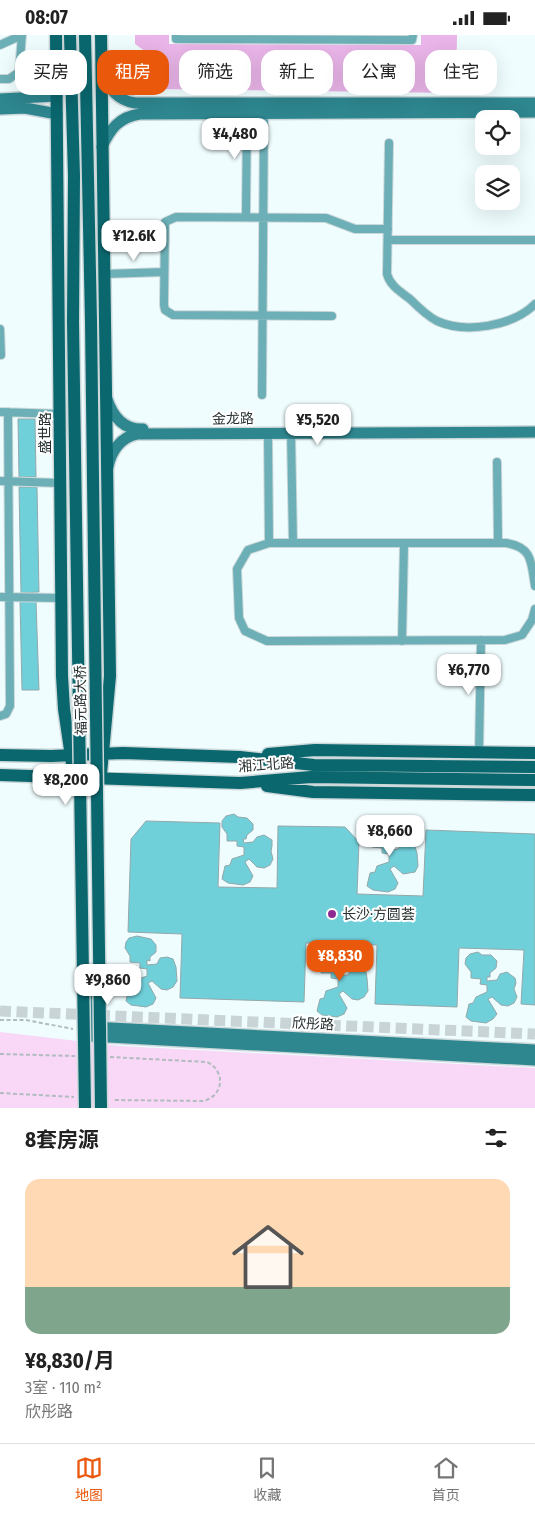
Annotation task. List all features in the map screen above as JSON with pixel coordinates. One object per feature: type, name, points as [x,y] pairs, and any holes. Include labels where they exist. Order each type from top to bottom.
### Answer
[{"type":"main road","name":"盛世路","points":[[56,35],[59,177],[61,598],[64,709],[74,777],[90,829],[100,779],[110,676],[101,95]]},
{"type":"main road","points":[[70,35],[74,176],[73,322]]},
{"type":"main road","points":[[85,35],[91,321]]},
{"type":"main road","name":"盛世路","points":[[101,35],[101,50]]},
{"type":"main road","points":[[118,95],[129,102],[247,108],[535,112]]},
{"type":"main road","points":[[0,99],[57,96]]},
{"type":"main road","points":[[264,108],[535,103]]},
{"type":"main road","points":[[0,109],[25,108],[57,114]]},
{"type":"main road","points":[[102,147],[118,122],[130,115],[247,108]]},
{"type":"main road","points":[[91,321],[102,171]]},
{"type":"main road","points":[[59,177],[73,322]]},
{"type":"main road","name":"福元路大桥","points":[[91,321],[101,1108]]},
{"type":"main road","name":"福元路大桥","points":[[73,322],[80,1105]]},
{"type":"main road","name":"金龙路","points":[[106,396],[115,416],[125,426],[138,429],[535,427]]},
{"type":"main road","name":"金龙路","points":[[108,476],[114,451],[123,440],[131,435],[535,432]]},
{"type":"main road","points":[[240,757],[315,750],[535,753]]},
{"type":"main road","name":"湘江北路","points":[[0,755],[103,754],[240,757],[314,765],[534,767]]},
{"type":"main road","name":"湘江北路","points":[[0,775],[240,783],[311,777],[535,780]]},
{"type":"main road","points":[[240,783],[312,791],[535,795]]},
{"type":"main road","points":[[92,975],[92,1032]]},
{"type":"main road","name":"欣彤路","points":[[92,1032],[535,1050]]},
{"type":"main road","name":"欣彤路","points":[[92,1032],[535,1060]]},
{"type":"street","points":[[0,45],[22,35]]},
{"type":"street","points":[[0,79],[9,79],[18,72],[22,35]]},
{"type":"street","points":[[176,35],[176,39],[402,40],[412,40],[412,35]]},
{"type":"street","points":[[246,216],[247,108]]},
{"type":"street","points":[[262,395],[264,108]]},
{"type":"street","points":[[389,143],[387,274],[391,284],[435,320],[465,325],[500,324],[520,315],[535,303]]},
{"type":"street","points":[[332,316],[173,315],[165,310],[164,226],[169,219],[246,216],[326,218],[355,229],[388,229]]},
{"type":"street","points":[[388,240],[535,240]]},
{"type":"street","points":[[104,274],[164,272]]},
{"type":"street","points":[[0,329],[1,355]]},
{"type":"street","points":[[0,716],[6,714],[10,706],[9,481],[4,412],[60,414]]},
{"type":"street","points":[[268,433],[269,543]]},
{"type":"street","points":[[291,433],[293,543]]},
{"type":"street","points":[[497,462],[498,542]]},
{"type":"street","points":[[0,481],[60,483]]},
{"type":"street","points":[[535,586],[532,556],[518,545],[498,542],[404,544],[269,543],[248,550],[237,569],[240,626],[244,631],[267,641],[505,640],[522,635],[532,620],[535,609]]},
{"type":"street","points":[[402,641],[404,544]]},
{"type":"street","points":[[0,597],[61,598]]},
{"type":"street","points":[[479,753],[481,640]]},
{"type":"path","points":[[0,1020],[26,1020],[92,1032]]},
{"type":"path","points":[[0,1054],[76,1056]]},
{"type":"path","points":[[103,1057],[206,1062],[213,1065],[220,1078],[219,1090],[210,1099],[112,1099],[112,1108]]},
{"type":"path","points":[[0,1093],[75,1097],[80,1105]]},
{"type":"shaded area","points":[[135,35],[169,35],[169,44],[421,45],[421,35],[457,35],[457,50],[425,50],[425,93],[415,92],[415,50],[343,50],[343,91],[333,91],[333,50],[261,50],[261,90],[251,90],[251,50],[179,50],[179,89],[169,89],[169,50],[143,50],[135,44]]},
{"type":"shaded area","points":[[0,1032],[120,1046],[535,1068],[535,1108],[0,1108]]},
{"type":"building","points":[[18,419],[35,419],[36,477],[19,477]]},
{"type":"building","points":[[19,487],[37,487],[39,592],[21,593]]},
{"type":"building","points":[[20,601],[36,601],[39,690],[22,690]]},
{"type":"building","points":[[234,814],[238,817],[247,818],[253,824],[253,830],[247,835],[246,839],[243,839],[244,843],[253,842],[257,837],[264,835],[272,840],[271,851],[273,859],[270,865],[264,868],[257,867],[249,859],[245,862],[253,876],[250,882],[243,885],[228,883],[222,879],[225,866],[230,865],[232,859],[244,855],[244,847],[237,846],[237,841],[227,841],[227,834],[222,827],[222,821],[226,816]]},
{"type":"building","name":"长沙·方圆荟","points":[[146,821],[220,823],[218,887],[277,888],[278,826],[345,827],[359,842],[357,894],[423,896],[426,830],[535,834],[535,1005],[521,1004],[524,950],[459,948],[457,1007],[375,1004],[377,945],[306,943],[304,1002],[180,998],[182,934],[128,932],[131,839]]},
{"type":"building","points":[[379,821],[392,825],[398,831],[398,837],[391,842],[391,846],[388,846],[389,850],[398,849],[402,844],[409,842],[414,844],[417,853],[418,866],[415,872],[403,874],[394,866],[390,869],[398,883],[395,889],[388,892],[373,890],[367,886],[370,873],[375,872],[377,866],[389,862],[389,854],[382,853],[382,848],[372,847],[372,841],[367,834],[367,828],[371,823]]},
{"type":"building","points":[[137,936],[151,939],[156,945],[156,952],[150,957],[150,961],[147,960],[147,965],[157,964],[160,958],[167,957],[173,959],[176,967],[177,981],[173,987],[167,990],[161,989],[152,981],[148,983],[156,998],[153,1004],[146,1007],[131,1005],[126,1001],[129,988],[133,987],[138,979],[147,976],[147,969],[140,968],[140,963],[130,962],[130,956],[125,948],[129,938]]},
{"type":"building","points":[[328,947],[342,950],[347,956],[347,962],[338,971],[338,976],[348,975],[351,969],[358,967],[366,972],[367,978],[368,991],[364,997],[358,1000],[352,999],[343,991],[339,994],[347,1008],[344,1014],[337,1017],[322,1015],[317,1011],[320,999],[324,998],[326,991],[338,987],[338,979],[331,978],[331,973],[321,973],[321,966],[316,959],[320,948]]},
{"type":"building","points":[[478,952],[482,955],[491,955],[497,961],[496,968],[490,973],[490,977],[487,977],[487,981],[497,980],[500,974],[507,972],[515,978],[516,983],[514,989],[517,997],[514,1003],[508,1006],[501,1005],[492,997],[488,999],[497,1014],[486,1023],[471,1021],[466,1017],[469,1004],[473,1003],[476,997],[487,992],[487,985],[480,984],[481,979],[471,978],[471,972],[465,964],[466,958],[470,954]]},
{"type":"tunnel","points":[[0,1011],[535,1034]]},
{"type":"place","name":"长沙·方圆荟","points":[[332,914]]}]
